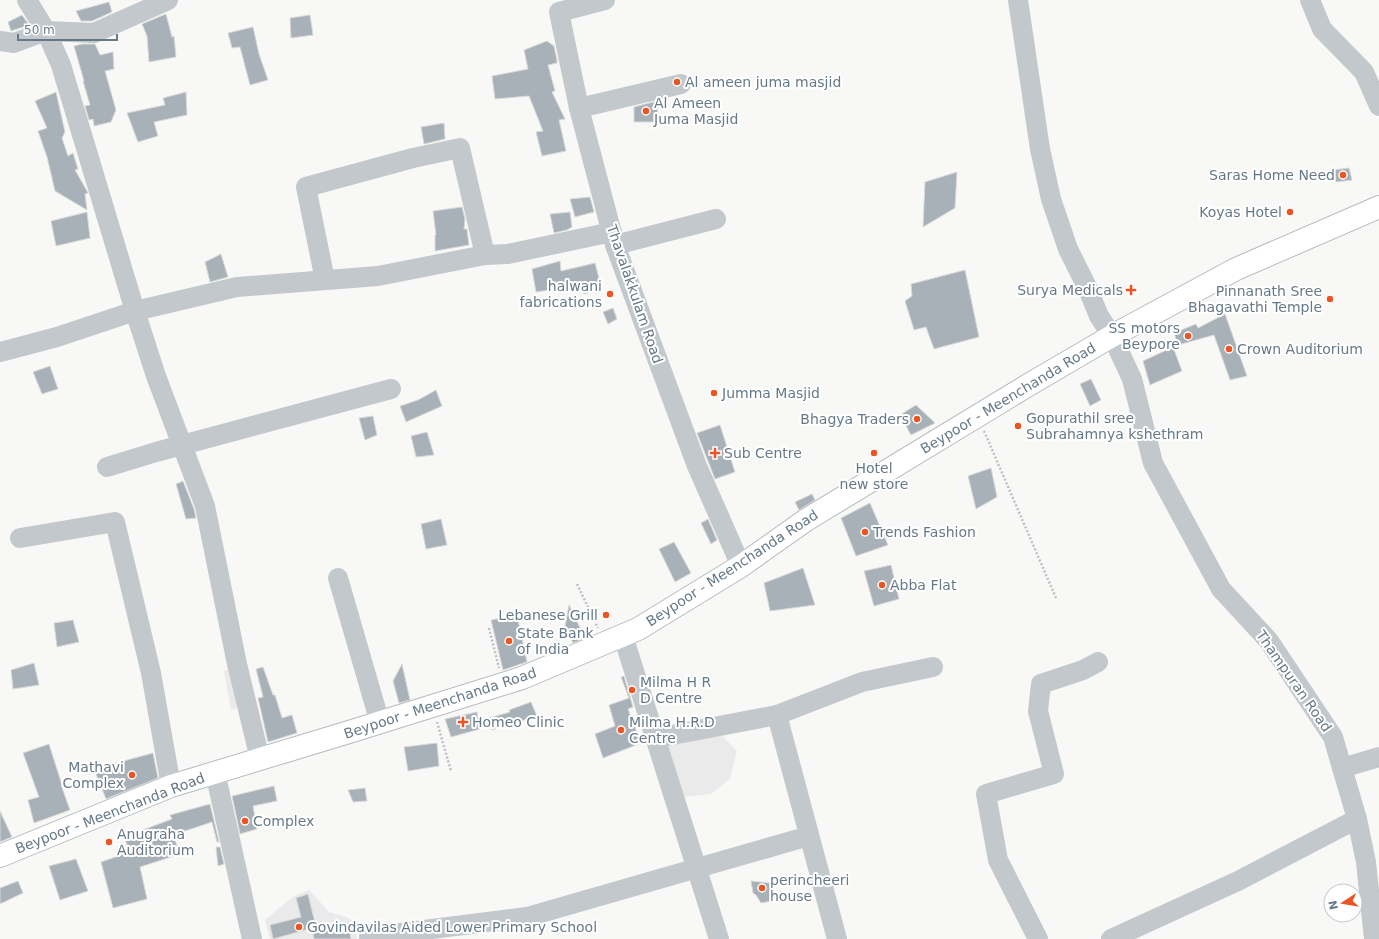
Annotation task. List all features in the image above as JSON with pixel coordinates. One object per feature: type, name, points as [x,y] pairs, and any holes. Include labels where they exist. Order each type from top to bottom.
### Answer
[{"type":"main road","name":"Beypoor - Meenchanda Road","points":[[0,856],[171,786],[380,723],[522,678],[638,629],[741,566],[806,520],[1112,336],[1236,269],[1379,207]]},
{"type":"street","points":[[27,0],[46,31],[61,65],[156,376],[205,506],[238,664],[260,759]]},
{"type":"street","points":[[0,41],[14,43],[46,31],[94,33],[168,0]]},
{"type":"street","name":"Thavalakkulam Road","points":[[605,0],[559,12],[579,108],[614,238],[697,466],[741,566]]},
{"type":"street","name":"Thampuran Road","points":[[1018,0],[1040,149],[1051,199],[1068,249],[1099,316],[1112,336],[1132,380],[1153,463],[1221,589],[1269,641],[1333,737],[1357,819],[1366,862],[1374,939]]},
{"type":"street","points":[[1310,0],[1322,29],[1364,72],[1379,106]]},
{"type":"street","points":[[579,108],[681,84]]},
{"type":"street","points":[[325,280],[306,187],[413,158],[460,148],[485,255]]},
{"type":"street","points":[[0,352],[56,337],[135,311],[237,287],[378,276],[485,255],[508,254],[614,238],[716,219]]},
{"type":"street","points":[[107,467],[182,445],[391,389]]},
{"type":"street","points":[[20,538],[115,522],[151,673],[171,786]]},
{"type":"street","points":[[338,578],[380,723]]},
{"type":"street","points":[[614,640],[656,738],[719,939]]},
{"type":"street","points":[[1038,939],[998,860],[986,794],[1054,774],[1038,711],[1041,684],[1083,670],[1098,662]]},
{"type":"street","points":[[656,738],[778,715],[862,682],[933,667]]},
{"type":"street","points":[[778,715],[837,939]]},
{"type":"street","points":[[1342,768],[1379,757]]},
{"type":"street","points":[[215,772],[252,939]]},
{"type":"street","points":[[1111,939],[1238,881],[1357,819]]},
{"type":"street","points":[[369,937],[527,917],[809,836]]},
{"type":"path","points":[[977,416],[1056,598]]},
{"type":"path","points":[[577,584],[614,640]]},
{"type":"path","points":[[489,628],[504,684]]},
{"type":"path","points":[[432,706],[451,771]]},
{"type":"shaded area","points":[[247,666],[254,704],[231,710],[224,671]]},
{"type":"shaded area","points":[[722,736],[737,751],[730,779],[711,794],[674,798],[666,754],[671,741]]},
{"type":"shaded area","points":[[309,890],[329,912],[346,917],[357,923],[357,939],[270,939],[265,920],[294,896]]},
{"type":"building","points":[[109,2],[112,12],[92,21],[81,21],[76,11]]},
{"type":"building","points":[[166,14],[172,37],[174,36],[176,57],[149,62],[147,36],[142,24]]},
{"type":"building","points":[[22,15],[29,25],[11,31],[8,22]]},
{"type":"building","points":[[310,15],[313,35],[291,38],[290,18]]},
{"type":"building","points":[[253,27],[259,54],[268,80],[250,85],[240,47],[232,48],[228,33]]},
{"type":"building","points":[[547,41],[554,46],[557,60],[557,63],[548,65],[555,91],[552,92],[565,119],[559,120],[566,151],[542,156],[536,132],[543,131],[529,96],[495,99],[492,76],[528,69],[524,50]]},
{"type":"building","points":[[82,44],[95,44],[100,55],[113,52],[114,69],[105,71],[116,110],[111,122],[94,126],[93,119],[89,120],[85,106],[90,105],[74,46]]},
{"type":"building","points":[[56,92],[65,132],[62,138],[68,156],[73,153],[78,169],[75,170],[88,193],[85,194],[87,210],[55,191],[47,157],[38,131],[47,128],[35,101]]},
{"type":"building","points":[[186,92],[187,115],[154,122],[158,136],[138,142],[127,113],[165,105],[163,98]]},
{"type":"building","name":"Al Ameen Juma Masjid","points":[[657,101],[658,122],[634,122],[634,107]]},
{"type":"building","points":[[444,123],[445,139],[424,144],[421,127]]},
{"type":"building","name":"Saras Home Need","points":[[1349,168],[1352,180],[1336,182],[1333,170]]},
{"type":"building","points":[[957,172],[955,208],[923,227],[925,182]]},
{"type":"building","points":[[590,197],[594,212],[575,217],[570,199]]},
{"type":"building","points":[[462,207],[465,219],[464,229],[467,229],[469,245],[435,251],[436,235],[433,211]]},
{"type":"building","points":[[87,212],[90,238],[56,246],[51,221]]},
{"type":"building","points":[[570,212],[572,227],[567,230],[554,233],[550,214]]},
{"type":"building","points":[[221,254],[228,277],[210,282],[205,262]]},
{"type":"building","points":[[560,261],[561,271],[595,263],[602,290],[584,294],[581,285],[536,292],[532,269]]},
{"type":"building","points":[[965,270],[979,337],[934,349],[926,327],[914,330],[905,301],[912,296],[911,284]]},
{"type":"building","points":[[613,308],[617,319],[608,324],[603,312]]},
{"type":"building","name":"Crown Auditorium","points":[[1225,314],[1247,376],[1230,380],[1214,335],[1178,345],[1174,333],[1196,324],[1198,328]]},
{"type":"building","points":[[1173,347],[1182,371],[1150,385],[1143,361]]},
{"type":"building","points":[[50,366],[58,389],[42,394],[33,372]]},
{"type":"building","points":[[1091,379],[1101,400],[1090,406],[1080,384]]},
{"type":"building","points":[[436,390],[442,406],[406,422],[400,406],[418,400]]},
{"type":"building","name":"Bhagya Traders","points":[[916,405],[935,423],[911,435],[900,415]]},
{"type":"building","points":[[373,416],[377,435],[365,440],[359,418]]},
{"type":"building","name":"Sub Centre","points":[[720,425],[735,472],[715,479],[697,433]]},
{"type":"building","points":[[427,432],[434,455],[416,457],[411,436]]},
{"type":"building","points":[[991,468],[997,497],[976,509],[968,476]]},
{"type":"building","points":[[183,481],[196,518],[186,519],[176,484]]},
{"type":"building","points":[[812,494],[815,500],[799,510],[795,502]]},
{"type":"building","name":"Trends Fashion","points":[[870,503],[888,545],[856,556],[841,518]]},
{"type":"building","points":[[441,519],[447,545],[426,549],[421,524]]},
{"type":"building","points":[[708,519],[717,540],[711,544],[701,523]]},
{"type":"building","points":[[674,542],[691,573],[675,582],[659,549]]},
{"type":"building","name":"Abba Flat","points":[[891,565],[899,599],[874,606],[864,571]]},
{"type":"building","points":[[803,568],[815,605],[770,611],[764,583]]},
{"type":"building","points":[[569,605],[585,638],[573,643],[565,626]]},
{"type":"building","name":"State Bank of India","points":[[517,615],[527,662],[503,670],[491,620]]},
{"type":"building","points":[[73,620],[79,642],[57,647],[54,623]]},
{"type":"building","points":[[34,663],[39,685],[13,689],[11,670]]},
{"type":"building","points":[[402,664],[410,700],[399,703],[393,681]]},
{"type":"building","points":[[263,667],[273,695],[275,695],[282,718],[292,715],[297,733],[268,742],[258,698],[263,697],[256,669]]},
{"type":"building","name":"Milma H.R.D Centre","points":[[624,676],[633,707],[628,709],[641,743],[603,758],[595,734],[615,726],[609,705],[629,698],[621,677]]},
{"type":"building","points":[[531,702],[537,716],[492,730],[489,718],[510,712],[509,710]]},
{"type":"building","points":[[477,712],[480,729],[451,737],[445,719]]},
{"type":"building","points":[[437,743],[439,766],[408,771],[404,747]]},
{"type":"building","points":[[49,744],[70,810],[34,823],[28,800],[39,797],[23,753]]},
{"type":"building","name":"Mathavi Complex","points":[[153,753],[158,778],[106,799],[94,769]]},
{"type":"building","points":[[274,786],[277,801],[253,806],[257,829],[240,834],[232,796]]},
{"type":"building","points":[[365,788],[367,801],[353,802],[348,790]]},
{"type":"building","points":[[210,804],[219,842],[217,842],[212,822],[173,835],[180,854],[140,867],[147,899],[113,908],[101,862],[130,852],[124,837],[172,819],[170,815]]},
{"type":"building","points":[[0,811],[12,837],[0,842]]},
{"type":"building","points":[[216,847],[220,847],[224,864],[218,866]]},
{"type":"building","points":[[76,859],[88,891],[60,900],[49,866]]},
{"type":"building","points":[[18,881],[23,893],[0,904],[0,888]]},
{"type":"building","name":"perincheeri house","points":[[751,881],[770,883],[778,900],[761,903],[753,893]]},
{"type":"building","name":"Govindavilas Aided Lower Primary School","points":[[308,894],[316,927],[273,939],[270,925],[301,917],[296,898]]},
{"type":"building","name":"Govindavilas Aided Lower Primary School","points":[[348,923],[351,939],[314,939],[312,929]]},
{"type":"place","name":"Al ameen juma masjid","points":[[677,82]]},
{"type":"place","name":"Al Ameen Juma Masjid","points":[[646,111]]},
{"type":"place","name":"Saras Home Need","points":[[1343,175]]},
{"type":"place","name":"Koyas Hotel","points":[[1290,212]]},
{"type":"place","name":"Surya Medicals","points":[[1131,290]]},
{"type":"place","name":"halwani fabrications","points":[[610,294]]},
{"type":"place","name":"Pinnanath Sree Bhagavathi Temple","points":[[1330,299]]},
{"type":"place","name":"SS motors Beypore","points":[[1188,336]]},
{"type":"place","name":"Crown Auditorium","points":[[1229,349]]},
{"type":"place","name":"Jumma Masjid","points":[[714,393]]},
{"type":"place","name":"Bhagya Traders","points":[[917,419]]},
{"type":"place","name":"Gopurathil sree Subrahamnya kshethram","points":[[1018,426]]},
{"type":"place","name":"Sub Centre","points":[[715,453]]},
{"type":"place","name":"Hotel new store","points":[[874,453]]},
{"type":"place","name":"Trends Fashion","points":[[865,532]]},
{"type":"place","name":"Abba Flat","points":[[882,585]]},
{"type":"place","name":"Lebanese Grill","points":[[606,615]]},
{"type":"place","name":"State Bank of India","points":[[509,641]]},
{"type":"place","name":"Milma H R D Centre","points":[[632,690]]},
{"type":"place","name":"Homeo Clinic","points":[[463,722]]},
{"type":"place","name":"Milma H.R.D Centre","points":[[621,730]]},
{"type":"place","name":"Mathavi Complex","points":[[132,775]]},
{"type":"place","name":"Complex","points":[[245,821]]},
{"type":"place","name":"Anugraha Auditorium","points":[[109,842]]},
{"type":"place","name":"perincheeri house","points":[[762,888]]},
{"type":"place","name":"Govindavilas Aided Lower Primary School","points":[[299,927]]}]
